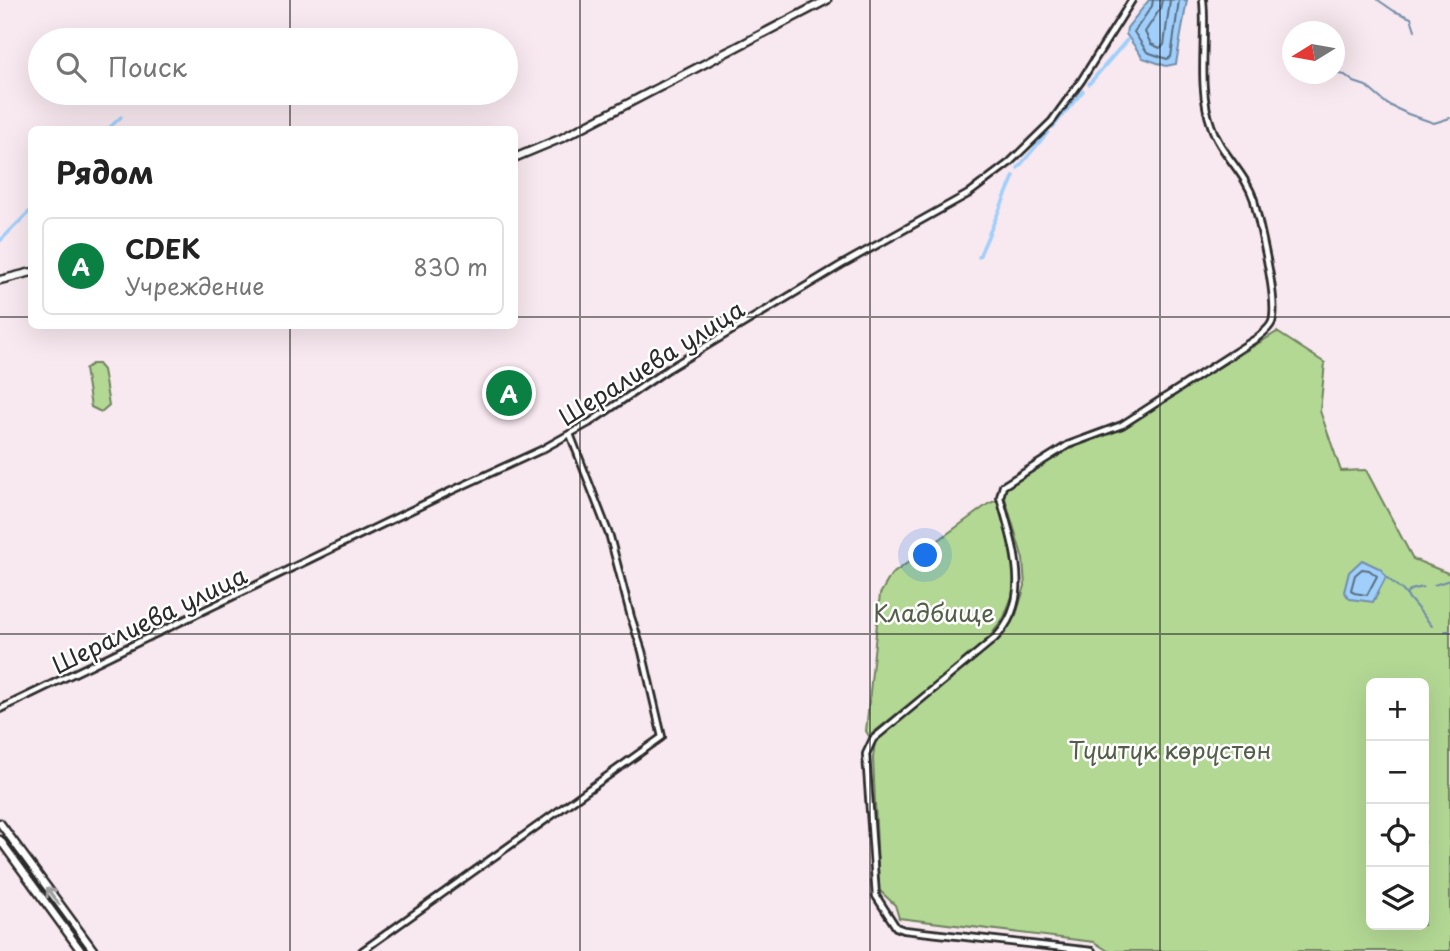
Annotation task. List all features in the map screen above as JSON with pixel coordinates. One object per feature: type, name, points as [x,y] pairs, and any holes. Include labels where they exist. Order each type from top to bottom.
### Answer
[{"type":"main road","points":[[518,156],[562,138],[827,0]]},
{"type":"main road","points":[[0,280],[28,273]]},
{"type":"main road","points":[[0,823],[94,951]]},
{"type":"main road","points":[[12,840],[1,842],[81,951]]},
{"type":"street","name":"Шералиева улица","points":[[0,709],[541,450],[705,347],[991,178],[1056,115],[1081,81],[1132,0]]},
{"type":"street","points":[[1092,951],[896,927],[876,896],[867,750],[873,739],[994,639],[1007,623],[1019,577],[1000,496],[1003,486],[1073,443],[1122,425],[1268,329],[1273,317],[1273,306],[1254,200],[1249,187],[1218,142],[1207,112],[1203,0]]},
{"type":"street","points":[[362,951],[662,737],[642,651],[610,537],[570,434]]},
{"type":"green space","name":"Түштүк көрүстөн","points":[[1277,332],[1325,363],[1320,411],[1341,471],[1366,470],[1413,559],[1450,574],[1450,951],[1108,951],[1094,942],[899,918],[895,905],[879,890],[873,758],[875,742],[998,639],[1016,615],[1025,586],[1023,559],[1003,491],[1078,438],[1128,423]]},
{"type":"green space","points":[[92,364],[98,364],[103,370],[109,405],[101,412],[91,407],[85,369]]},
{"type":"green space","name":"Кладбище","points":[[997,500],[1015,564],[1016,586],[1004,617],[989,638],[963,661],[869,736],[866,731],[880,594],[891,575]]},
{"type":"green space","points":[[16,850],[89,950],[85,951],[12,853]]},
{"type":"water","points":[[1149,0],[1187,0],[1176,64],[1166,66],[1143,58],[1126,34],[1127,28]]},
{"type":"water","points":[[1362,560],[1381,569],[1386,577],[1373,602],[1350,599],[1344,592],[1349,572]]},
{"type":"waterway","points":[[1378,0],[1411,18],[1415,30]]},
{"type":"waterway","points":[[1089,84],[1127,40]]},
{"type":"waterway","points":[[1345,75],[1366,86],[1387,104],[1408,114],[1434,123],[1450,118]]},
{"type":"waterway","points":[[1053,127],[1083,91]]},
{"type":"waterway","points":[[111,126],[121,117]]},
{"type":"waterway","points":[[1018,168],[1048,132]]},
{"type":"waterway","points":[[979,257],[1014,176]]},
{"type":"waterway","points":[[0,241],[28,213]]},
{"type":"waterway","points":[[1386,577],[1403,591],[1432,626]]},
{"type":"waterway","points":[[1434,585],[1450,580]]},
{"type":"waterway","points":[[1406,595],[1410,590],[1423,587]]},
{"type":"waterway","points":[[1445,631],[1450,631]]},
{"type":"place","name":"CDEK","points":[[509,393]]}]
